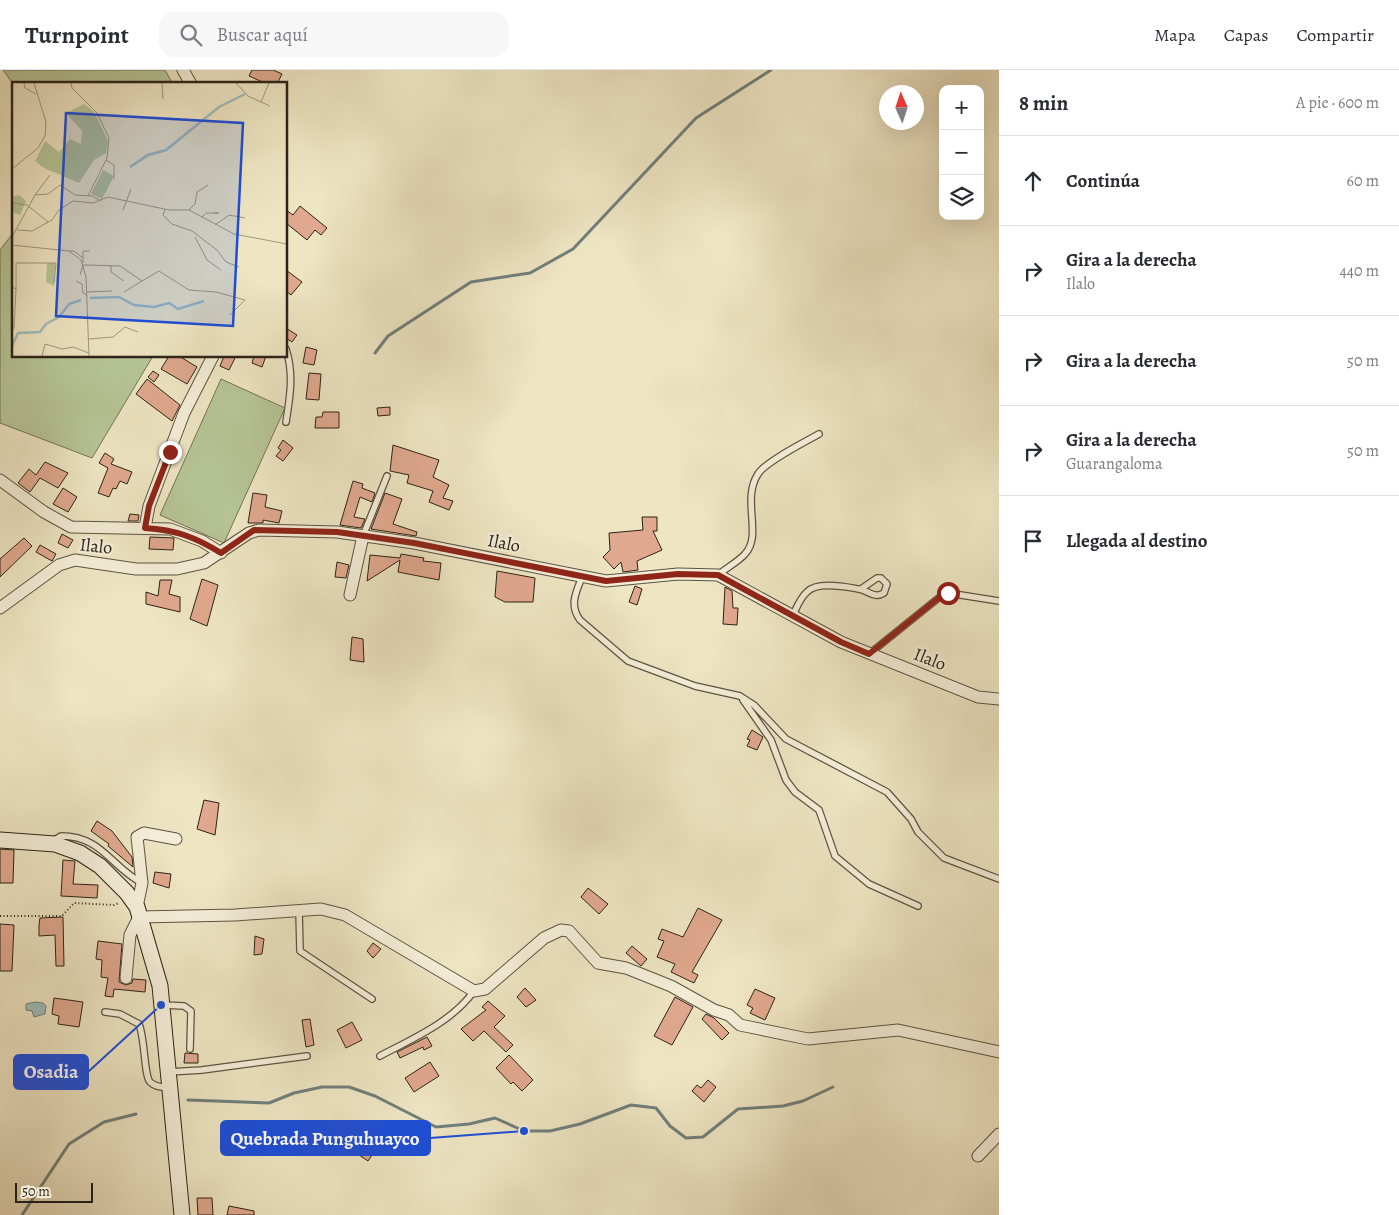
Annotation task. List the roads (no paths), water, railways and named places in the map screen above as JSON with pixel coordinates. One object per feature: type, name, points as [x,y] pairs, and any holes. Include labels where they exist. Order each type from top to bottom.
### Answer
[{"type":"main road","points":[[0,840],[55,844],[80,853],[100,866],[127,893],[138,912],[160,986],[168,1088],[182,1215]]},
{"type":"street","points":[[183,70],[190,82]]},
{"type":"street","points":[[145,528],[149,506],[184,413],[212,358]]},
{"type":"street","points":[[0,480],[44,512],[70,527],[170,529],[202,541],[221,553]]},
{"type":"street","name":"Ilalo","points":[[0,608],[59,565],[68,561],[90,562],[136,569],[177,569],[204,563],[248,533],[259,530],[337,532],[414,543],[606,581],[678,574],[718,575],[841,642],[978,697],[999,699]]},
{"type":"street","points":[[350,595],[363,536]]},
{"type":"street","points":[[126,978],[130,935],[138,912],[142,883],[137,837],[139,834],[176,839]]},
{"type":"street","points":[[138,912],[235,915],[321,909],[345,914],[474,991],[485,989],[544,938],[561,930],[569,931],[598,963],[626,968],[671,986],[705,1002],[714,1010],[729,1015],[740,1025],[746,1027],[808,1039],[898,1030],[999,1052]]},
{"type":"street","points":[[978,1156],[999,1134]]},
{"type":"lane","points":[[286,422],[291,374],[288,358]]},
{"type":"lane","points":[[718,575],[745,554],[752,544],[750,497],[759,471],[819,434]]},
{"type":"lane","points":[[363,536],[387,476]]},
{"type":"lane","points":[[582,577],[573,600],[574,612],[580,620],[628,661],[694,686],[740,696],[754,705],[786,739],[887,792],[911,819],[918,832],[944,858],[999,879]]},
{"type":"lane","points":[[793,615],[807,591],[814,587],[861,589]]},
{"type":"lane","points":[[869,654],[941,596],[948,593],[999,601]]},
{"type":"lane","points":[[740,696],[771,740],[786,780],[796,792],[819,810],[835,856],[869,884],[918,906]]},
{"type":"lane","points":[[55,844],[56,839],[62,836],[86,839],[105,851],[129,876],[142,883]]},
{"type":"lane","points":[[298,910],[300,951],[372,999]]},
{"type":"lane","points":[[380,1056],[421,1034],[451,1014],[474,991]]},
{"type":"lane","points":[[161,1005],[184,1006],[191,1011],[190,1049]]},
{"type":"lane","points":[[105,1012],[120,1014],[139,1024],[145,1042],[148,1077],[151,1083],[156,1086],[168,1088]]},
{"type":"lane","points":[[167,1072],[202,1070],[307,1056]]},
{"type":"water","points":[[43,1003],[46,1006],[45,1014],[34,1017],[32,1011],[26,1010],[26,1004]]},
{"type":"waterway","points":[[375,353],[388,336],[471,282],[530,273],[573,249],[696,118],[771,70]]},
{"type":"waterway","points":[[188,1100],[269,1103],[294,1093],[322,1087],[349,1087],[375,1096],[436,1127],[469,1124],[495,1118],[524,1131],[550,1131],[580,1124],[631,1105],[656,1108],[670,1126],[686,1138],[703,1137],[738,1109],[783,1106],[803,1101],[833,1087]]},
{"type":"waterway","points":[[22,1215],[69,1144],[104,1122],[136,1114]]},
{"type":"place","name":"Osadia","points":[[161,1005]]},
{"type":"place","name":"Quebrada Punguhuayco","points":[[524,1131]]}]
